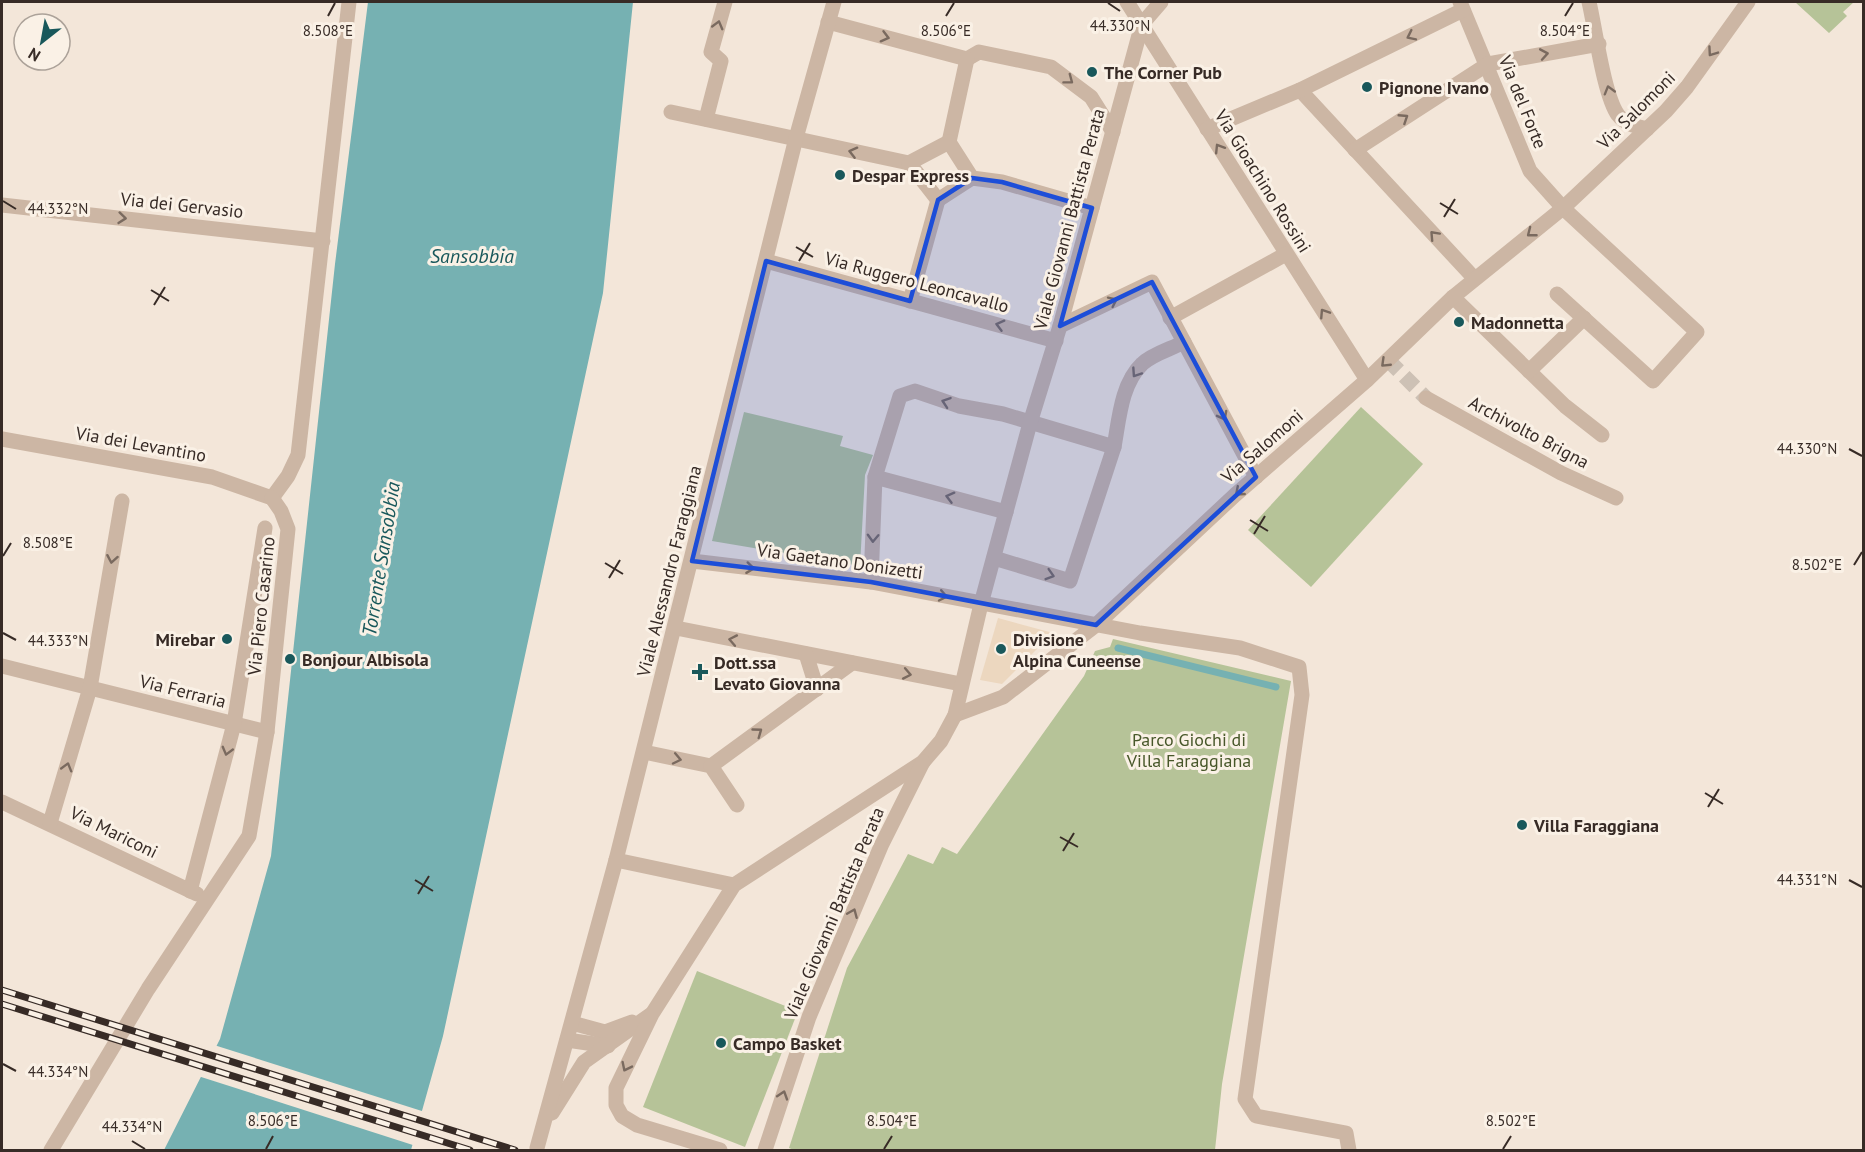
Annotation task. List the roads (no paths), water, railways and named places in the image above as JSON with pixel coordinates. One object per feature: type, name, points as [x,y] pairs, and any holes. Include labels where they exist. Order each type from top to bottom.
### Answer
[{"type":"street","points":[[272,498],[288,476],[298,455],[349,2]]},
{"type":"street","points":[[706,119],[721,62],[711,52],[725,2]]},
{"type":"street","name":"Viale Alessandro Faraggiana","points":[[537,1148],[644,752],[796,138],[834,2]]},
{"type":"street","name":"Via Gioachino Rossini","points":[[1127,2],[1367,380]]},
{"type":"street","points":[[1142,24],[1161,2]]},
{"type":"street","points":[[1590,2],[1609,91],[1617,114],[1629,124],[1647,129]]},
{"type":"street","name":"Via Salomoni","points":[[955,714],[1004,698],[1096,625],[1256,477],[1367,380],[1474,278],[1563,208],[1647,129],[1687,87],[1748,2]]},
{"type":"street","points":[[1207,129],[1300,90],[1462,6]]},
{"type":"street","name":"Via del Forte","points":[[1462,6],[1488,64],[1530,171],[1563,208]]},
{"type":"street","points":[[828,22],[967,59],[979,52],[1051,67],[1091,97],[1113,132]]},
{"type":"street","name":"Viale Giovanni Battista Perata","points":[[765,1150],[809,1017],[881,846],[923,762],[941,741],[955,714],[981,604],[1030,423],[1058,334],[1142,24]]},
{"type":"street","points":[[1355,150],[1488,64],[1599,44]]},
{"type":"street","points":[[967,59],[949,142],[972,178]]},
{"type":"street","points":[[1300,90],[1474,278]]},
{"type":"street","points":[[671,112],[909,163],[938,200]]},
{"type":"street","points":[[909,163],[949,142]]},
{"type":"street","points":[[910,300],[938,200],[972,178],[1002,183],[1092,208]]},
{"type":"street","name":"Via dei Gervasio","points":[[2,204],[323,241]]},
{"type":"street","points":[[1557,294],[1653,381],[1697,332],[1563,208]]},
{"type":"street","points":[[1170,318],[1286,254]]},
{"type":"street","name":"Via Ruggero Leoncavallo","points":[[766,261],[910,300],[1058,334]]},
{"type":"street","points":[[1058,334],[1152,282],[1256,477]]},
{"type":"street","points":[[1453,297],[1565,406],[1602,435]]},
{"type":"street","points":[[1529,371],[1584,318]]},
{"type":"street","points":[[994,558],[1070,581],[1114,447],[1121,406],[1131,377],[1143,362],[1184,342]]},
{"type":"street","points":[[871,582],[875,477],[900,396],[915,391],[959,406],[1003,414],[1114,447]]},
{"type":"street","name":"Archivolto Brigna","points":[[1426,399],[1561,473],[1616,498]]},
{"type":"street","name":"Via dei Levantino","points":[[2,439],[212,477],[272,498]]},
{"type":"street","points":[[875,477],[1006,512]]},
{"type":"street","name":"Via Piero Casarino","points":[[51,1150],[133,1014],[249,836],[267,732],[288,530],[281,511],[272,498]]},
{"type":"street","points":[[50,823],[90,688],[122,501]]},
{"type":"street","name":"Via Piero Casarino","points":[[190,891],[234,724],[264,528]]},
{"type":"street","name":"Via Gaetano Donizetti","points":[[692,561],[871,582],[981,604]]},
{"type":"street","points":[[981,604],[1240,648],[1299,667],[1302,695],[1245,1099],[1256,1116],[1346,1133],[1349,1150]]},
{"type":"street","points":[[676,628],[961,684]]},
{"type":"street","points":[[806,654],[817,689]]},
{"type":"street","points":[[711,766],[852,663]]},
{"type":"street","name":"Via Ferraria","points":[[2,666],[267,732]]},
{"type":"street","points":[[644,752],[711,766],[737,805]]},
{"type":"street","name":"Viale Giovanni Battista Perata","points":[[720,1150],[637,1125],[622,1116],[616,1105],[616,1088],[652,1014],[734,885],[923,762]]},
{"type":"street","name":"Via Mariconi","points":[[2,802],[208,900]]},
{"type":"street","points":[[616,860],[734,885]]},
{"type":"street","points":[[572,1023],[605,1032],[652,1014]]},
{"type":"street","name":"Viale Giovanni Battista Perata","points":[[544,1125],[584,1062],[652,1014]]},
{"type":"street","points":[[567,1040],[608,1046]]},
{"type":"water","name":"Sansobbia","points":[[368,2],[633,2],[603,293],[443,1036],[411,1150],[164,1150],[220,1039],[271,856],[335,264]]},
{"type":"waterway","points":[[1118,648],[1276,687]]},
{"type":"tunnel","points":[[1388,360],[1426,398]]},
{"type":"railway","points":[[2,990],[515,1150]]},
{"type":"railway","points":[[2,1004],[470,1150]]},
{"type":"place","name":"The Corner Pub","points":[[1092,72]]},
{"type":"place","name":"Pignone Ivano","points":[[1367,87]]},
{"type":"place","name":"Despar Express","points":[[840,175]]},
{"type":"place","name":"Madonnetta","points":[[1459,322]]},
{"type":"place","name":"Mirebar","points":[[227,639]]},
{"type":"place","name":"Divisione Alpina Cuneense","points":[[1001,649]]},
{"type":"place","name":"Bonjour Albisola","points":[[290,659]]},
{"type":"place","name":"Dott.ssa Levato Giovanna","points":[[700,672]]},
{"type":"place","name":"Villa Faraggiana","points":[[1522,825]]},
{"type":"place","name":"Campo Basket","points":[[721,1043]]},
{"type":"water label","name":"Torrente Sansobbia","points":[[381,559]]},
{"type":"park label","name":"Parco Giochi di Villa Faraggiana","points":[[1189,750]]}]
